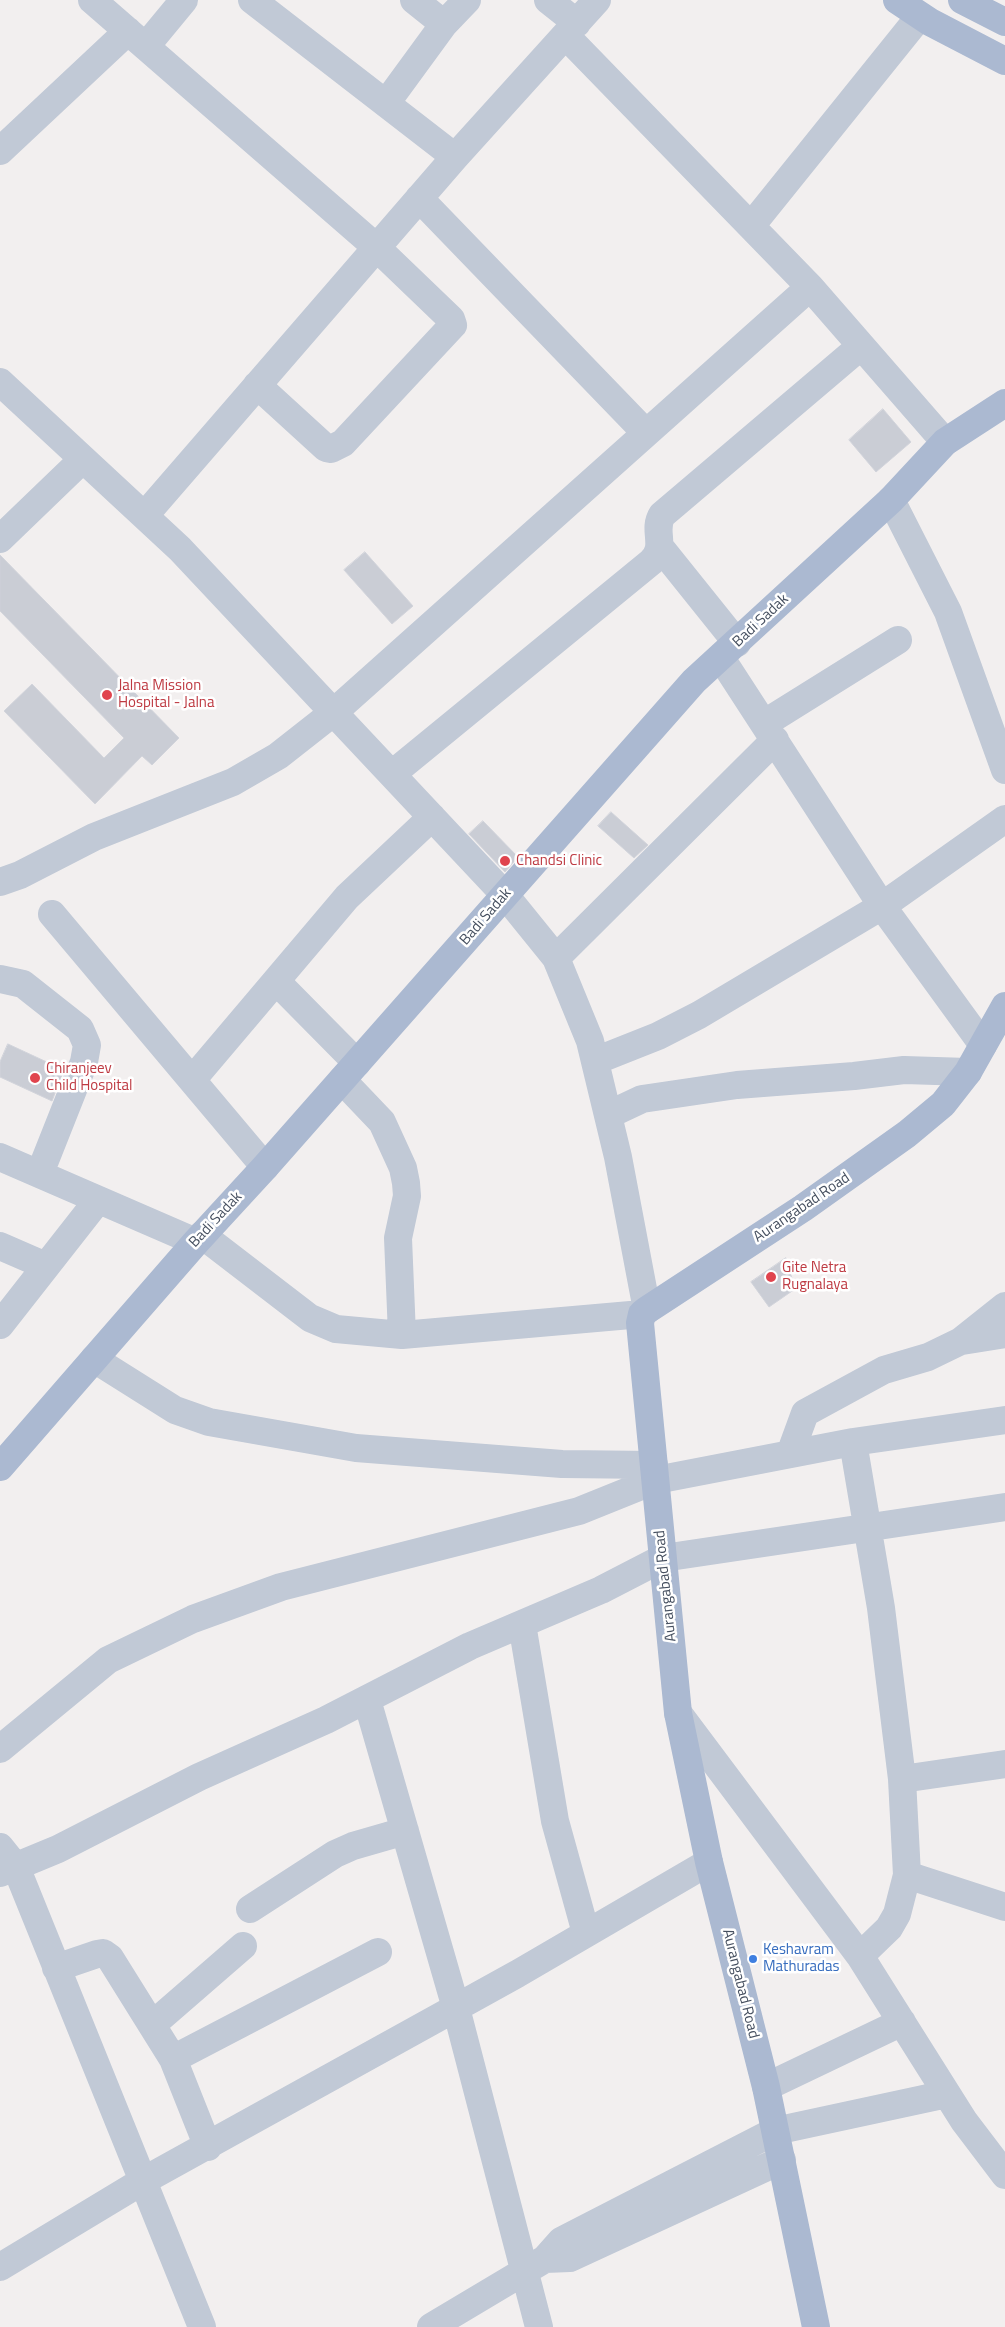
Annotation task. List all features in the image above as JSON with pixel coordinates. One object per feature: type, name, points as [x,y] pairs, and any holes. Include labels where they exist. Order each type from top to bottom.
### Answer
[{"type":"main road","points":[[962,0],[1005,22]]},
{"type":"main road","points":[[910,6],[1005,61]]},
{"type":"main road","name":"Badi Sadak","points":[[0,1466],[199,1238],[350,1072],[694,681],[729,651],[891,500],[945,442],[1005,404]]},
{"type":"main road","name":"Aurangabad Road","points":[[816,2327],[766,2087],[709,1862],[678,1713],[640,1323],[644,1312],[803,1208],[907,1134],[943,1104],[968,1072],[1005,1006]]},
{"type":"street","points":[[92,0],[376,246],[451,320],[453,325],[343,443],[331,449],[326,448],[257,386]]},
{"type":"street","points":[[0,150],[184,0]]},
{"type":"street","points":[[252,0],[387,102],[455,157]]},
{"type":"street","points":[[414,0],[444,24]]},
{"type":"street","points":[[387,102],[444,24],[467,0]]},
{"type":"street","points":[[548,0],[572,29],[751,226],[810,287],[945,442]]},
{"type":"street","points":[[145,515],[376,246],[597,0]]},
{"type":"street","points":[[751,226],[910,6]]},
{"type":"street","points":[[419,198],[646,433]]},
{"type":"street","points":[[0,882],[20,875],[94,836],[241,778],[278,756],[334,712],[810,287]]},
{"type":"street","points":[[861,346],[662,515],[658,526],[660,547],[729,651],[770,732],[882,906],[982,1045]]},
{"type":"street","points":[[0,382],[180,548],[505,895],[556,958],[590,1041],[595,1061],[608,1114],[644,1312],[402,1335],[352,1332],[323,1325],[310,1318],[199,1238],[98,1200],[0,1157]]},
{"type":"street","points":[[0,539],[83,459]]},
{"type":"street","points":[[891,500],[954,628],[1005,770]]},
{"type":"street","points":[[392,774],[651,562],[660,547]]},
{"type":"street","points":[[556,958],[770,732],[898,640]]},
{"type":"street","points":[[192,1080],[347,897],[432,817]]},
{"type":"street","points":[[595,1061],[676,1028],[882,906],[1005,819]]},
{"type":"street","points":[[52,914],[265,1167]]},
{"type":"street","points":[[0,979],[23,984],[80,1029],[86,1045],[84,1062],[40,1173]]},
{"type":"street","points":[[276,980],[350,1072],[382,1122],[399,1159],[406,1183],[406,1196],[398,1238],[402,1335]]},
{"type":"street","points":[[608,1114],[642,1099],[737,1085],[854,1076],[904,1070],[968,1072]]},
{"type":"street","points":[[0,1325],[98,1200]]},
{"type":"street","points":[[0,1246],[46,1266]]},
{"type":"street","points":[[790,1454],[805,1413],[884,1370],[928,1357],[961,1341],[1005,1306]]},
{"type":"street","points":[[961,1341],[1005,1334]]},
{"type":"street","points":[[94,1359],[175,1410],[209,1422],[356,1448],[655,1472],[790,1454],[853,1442],[1005,1420]]},
{"type":"street","points":[[853,1442],[881,1608],[902,1779],[907,1876],[896,1914],[889,1928],[860,1956]]},
{"type":"street","points":[[0,1749],[108,1660],[193,1619],[281,1587],[579,1511],[655,1472]]},
{"type":"street","points":[[202,2327],[141,2182],[56,1968],[5,1862],[58,1849],[199,1777],[367,1700],[470,1646],[601,1590],[663,1558],[1005,1507]]},
{"type":"street","points":[[522,1624],[555,1821],[586,1933]]},
{"type":"street","points":[[367,1700],[456,2008],[536,2265],[539,2327]]},
{"type":"street","points":[[678,1713],[860,1956],[947,2094],[1005,2175]]},
{"type":"street","points":[[902,1779],[1005,1764]]},
{"type":"street","points":[[250,1909],[334,1854],[353,1846],[405,1832]]},
{"type":"street","points":[[0,2267],[141,2182],[208,2147],[456,2008],[709,1862]]},
{"type":"street","points":[[907,1876],[1005,1907]]},
{"type":"street","points":[[152,2026],[244,1946]]},
{"type":"street","points":[[173,2059],[378,1952]]},
{"type":"street","points":[[56,1968],[103,1953],[110,1958],[173,2059],[208,2147]]},
{"type":"street","points":[[766,2087],[902,2022]]},
{"type":"street","points":[[431,2327],[536,2265],[561,2241],[775,2131],[947,2094]]},
{"type":"street","points":[[536,2265],[570,2258],[782,2160]]},
{"type":"building","points":[[883,409],[911,442],[876,472],[849,440]]},
{"type":"building","points":[[365,552],[413,606],[392,624],[344,570]]},
{"type":"building","points":[[0,555],[179,738],[152,765],[142,756],[95,804],[4,711],[32,684],[104,758],[124,738],[0,611]]},
{"type":"building","points":[[611,812],[648,845],[634,858],[598,826]]},
{"type":"building","points":[[483,821],[518,857],[505,872],[469,834]]},
{"type":"building","points":[[8,1044],[64,1070],[52,1101],[0,1077],[0,1062]]},
{"type":"building","points":[[786,1258],[795,1289],[769,1307],[751,1282]]},
{"type":"place","name":"Jalna Mission Hospital - Jalna","points":[[107,695]]},
{"type":"place","name":"Chandsi Clinic","points":[[505,861]]},
{"type":"place","name":"Chiranjeev Child Hospital","points":[[35,1078]]},
{"type":"place","name":"Gite Netra Rugnalaya","points":[[771,1277]]},
{"type":"place","name":"Keshavram Mathuradas","points":[[753,1959]]}]
